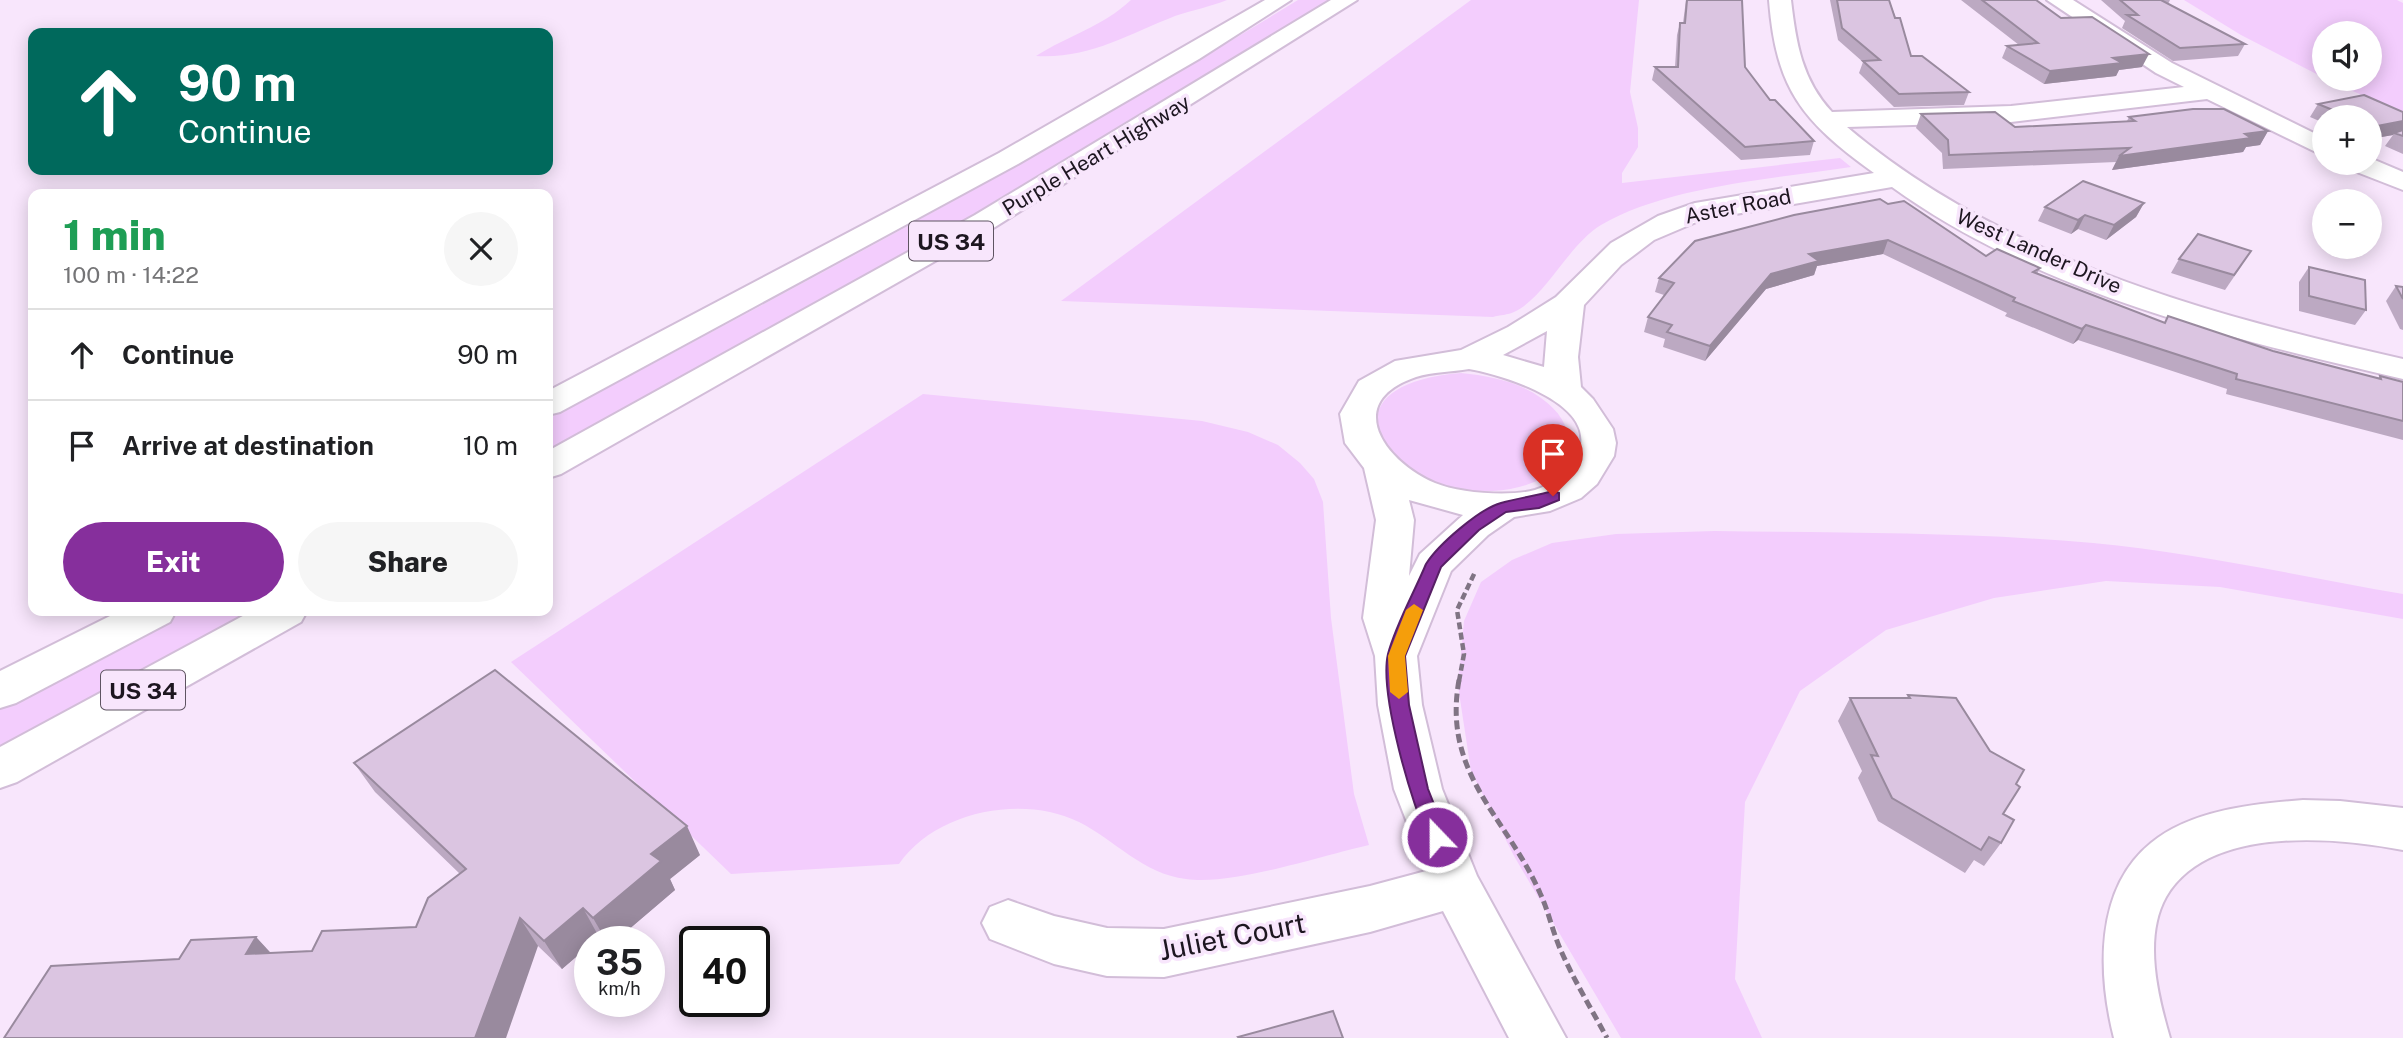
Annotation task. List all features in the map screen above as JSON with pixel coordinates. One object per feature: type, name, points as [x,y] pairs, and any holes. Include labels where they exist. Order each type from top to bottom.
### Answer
[{"type":"street","name":"Purple Heart Highway","points":[[553,402],[951,190],[1099,107],[1280,0]]},
{"type":"street","name":"Purple Heart Highway","points":[[553,463],[985,221],[1346,0]]},
{"type":"street","name":"West Lander Drive","points":[[1780,0],[1789,63],[1801,89],[1826,120],[1895,178],[1996,236],[2121,288],[2280,340],[2403,369]]},
{"type":"street","points":[[2058,0],[2127,47],[2207,92],[2312,142]]},
{"type":"street","points":[[1826,120],[2011,114],[2207,92]]},
{"type":"street","points":[[2382,173],[2403,182]]},
{"type":"street","name":"Aster Road","points":[[1469,359],[1528,330],[1569,302],[1614,255],[1639,235],[1669,220],[1695,212],[1895,178]]},
{"type":"street","points":[[1564,390],[1560,374],[1562,340],[1569,302]]},
{"type":"street","points":[[1469,359],[1503,364],[1536,374],[1564,390],[1584,409],[1596,430],[1598,451],[1589,472],[1568,490],[1539,502],[1502,508],[1468,506],[1435,498],[1406,486],[1382,470],[1364,449],[1357,428],[1359,408],[1368,391],[1385,377],[1434,360],[1469,359]]},
{"type":"street","points":[[1382,470],[1395,520],[1384,618],[1396,656],[1400,705],[1418,789],[1456,885],[1538,1038]]},
{"type":"street","points":[[1396,656],[1434,564],[1474,526],[1502,508]]},
{"type":"street","name":"US 34","points":[[0,691],[145,616]]},
{"type":"street","name":"US 34","points":[[0,769],[277,616]]},
{"type":"street","points":[[2142,1038],[2131,1002],[2127,960],[2133,925],[2148,881],[2164,863],[2194,842],[2252,823],[2324,819],[2403,829]]},
{"type":"street","name":"Juliet Court","points":[[1008,923],[1054,940],[1107,952],[1164,953],[1370,909],[1456,885]]},
{"type":"path","points":[[1477,573],[1457,610],[1464,654],[1455,703],[1461,743],[1474,784],[1540,892],[1562,953],[1606,1038]]},
{"type":"shaded area","points":[[1131,0],[1227,0],[1175,16],[1091,50],[1036,56],[1109,17]]},
{"type":"shaded area","points":[[1298,0],[1333,0],[1140,118],[944,232],[553,450],[553,416],[832,267],[1206,56]]},
{"type":"shaded area","points":[[1471,0],[1639,0],[1630,92],[1638,128],[1638,147],[1622,173],[1622,183],[1840,158],[1851,167],[1722,186],[1657,201],[1628,212],[1589,234],[1525,305],[1512,313],[1493,317],[1061,301]]},
{"type":"shaded area","points":[[2184,0],[2397,0],[2403,3],[2403,113],[2353,91],[2382,91],[2382,21],[2312,21],[2312,72],[2241,35]]},
{"type":"shaded area","points":[[1461,373],[1513,383],[1532,392],[1556,411],[1568,437],[1560,462],[1550,473],[1519,487],[1476,491],[1438,483],[1406,467],[1385,446],[1377,422],[1385,400],[1412,383]]},
{"type":"shaded area","points":[[923,394],[1202,421],[1248,432],[1278,445],[1300,463],[1314,479],[1323,502],[1331,618],[1354,794],[1369,845],[1251,874],[1205,880],[1186,879],[1156,871],[1079,822],[1032,809],[1007,809],[957,820],[934,831],[915,846],[899,864],[731,874],[511,662]]},
{"type":"shaded area","points":[[1715,531],[1952,535],[2046,539],[2132,547],[2403,594],[2403,619],[2220,587],[2106,581],[1994,598],[1886,630],[1800,691],[1745,802],[1735,979],[1762,1038],[1621,1038],[1514,856],[1471,771],[1458,686],[1464,621],[1481,582],[1512,560],[1552,543],[1616,534]]},
{"type":"shaded area","points":[[177,616],[248,616],[0,750],[0,710]]},
{"type":"building","points":[[1687,0],[1742,0],[1745,67],[1770,100],[1775,100],[1814,141],[1745,147],[1655,67],[1678,67],[1680,23],[1685,23]]},
{"type":"building","points":[[1837,0],[1889,0],[1895,18],[1900,18],[1911,56],[1922,56],[1969,92],[1899,94],[1863,61],[1880,60],[1842,28]]},
{"type":"building","points":[[1982,0],[2036,0],[2061,18],[2092,17],[2149,54],[2113,58],[2122,63],[2050,71],[2007,46],[2038,43]]},
{"type":"building","points":[[2120,0],[2161,0],[2245,44],[2180,48],[2127,15],[2138,15]]},
{"type":"building","points":[[2364,95],[2403,112],[2403,121],[2382,125],[2382,105],[2318,104]]},
{"type":"building","points":[[2193,109],[2224,109],[2268,131],[2245,134],[2251,138],[2119,156],[2130,148],[1949,155],[1948,140],[1921,114],[1995,112],[2015,127],[2135,121],[2129,117]]},
{"type":"building","points":[[2083,181],[2144,203],[2114,225],[2085,215],[2078,220],[2045,207]]},
{"type":"building","points":[[1880,199],[1888,204],[1904,201],[1986,256],[1997,249],[2040,268],[2033,272],[2165,323],[2168,316],[2273,351],[2381,379],[2380,376],[2403,382],[2403,421],[2236,379],[2237,374],[2086,325],[2082,329],[2013,301],[2015,298],[1888,240],[1809,254],[1819,261],[1771,274],[1710,346],[1667,332],[1672,325],[1648,317],[1674,283],[1659,278],[1695,241],[1794,215]]},
{"type":"building","points":[[2198,234],[2251,251],[2234,275],[2179,259]]},
{"type":"building","points":[[2309,267],[2365,280],[2366,310],[2309,296]]},
{"type":"building","points":[[2396,286],[2403,287],[2403,299]]},
{"type":"building","points":[[495,670],[687,826],[651,854],[661,861],[593,918],[583,908],[544,941],[520,918],[475,1038],[4,1038],[51,966],[179,959],[191,940],[256,937],[246,954],[312,951],[322,931],[416,927],[428,898],[466,869],[354,763]]},
{"type":"building","points":[[1908,695],[1956,698],[1990,751],[2024,770],[2016,784],[2020,787],[2003,814],[2014,820],[2001,843],[1989,837],[1981,850],[1892,798],[1871,755],[1878,756],[1850,698],[1910,698]]},
{"type":"building","points":[[1333,1011],[1343,1038],[1238,1037]]},
{"type":"slow traffic","points":[[1399,692],[1396,656],[1414,610]]},
{"type":"route","points":[[1437,837],[1418,789],[1400,705],[1396,656],[1434,564],[1452,545],[1474,526],[1502,508],[1539,502],[1553,496]]}]
